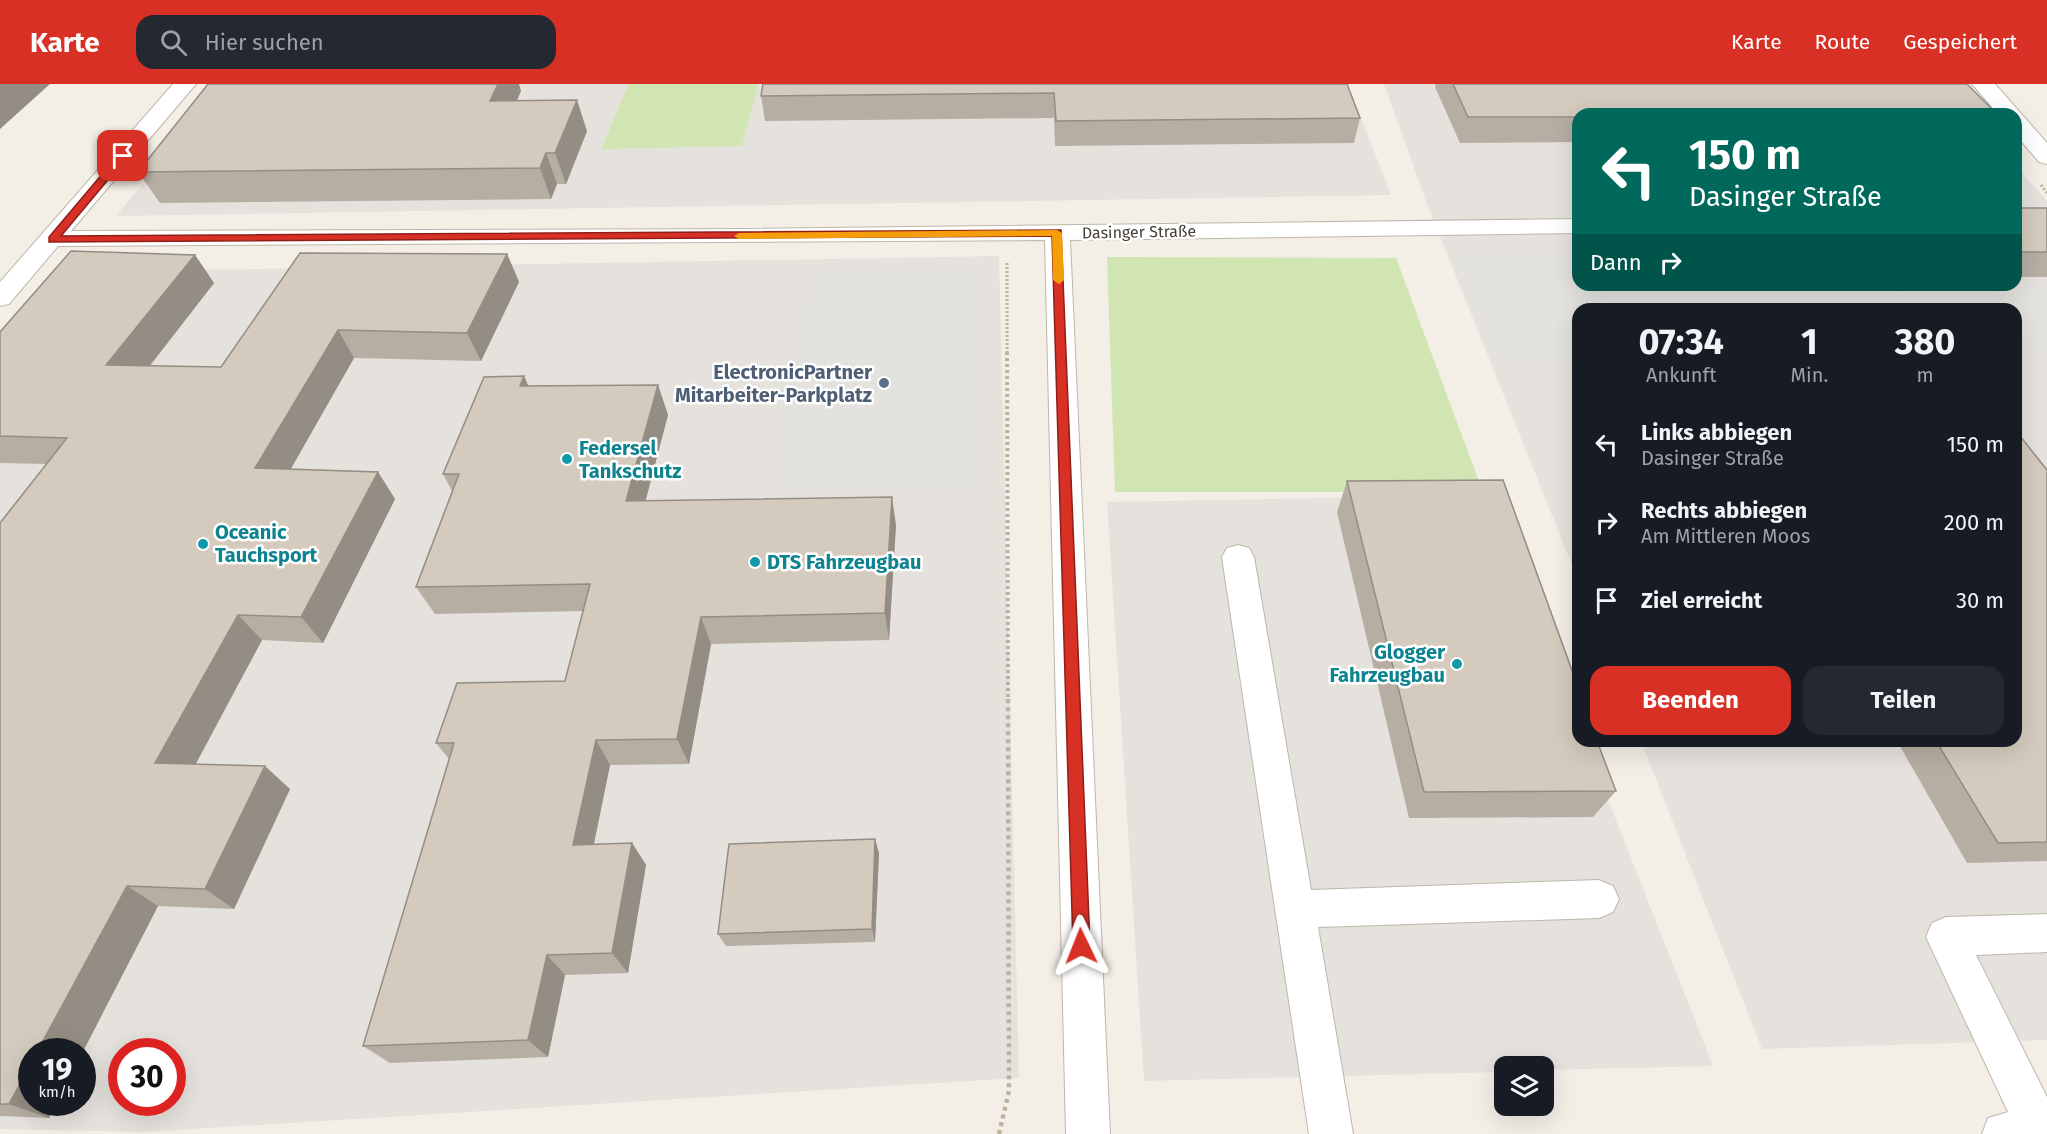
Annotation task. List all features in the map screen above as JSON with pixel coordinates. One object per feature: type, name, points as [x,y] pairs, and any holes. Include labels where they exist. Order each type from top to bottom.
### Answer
[{"type":"street","points":[[0,298],[185,84]]},
{"type":"street","points":[[1983,84],[2005,108]]},
{"type":"street","points":[[2022,127],[2047,158]]},
{"type":"street","name":"Dasinger Straße","points":[[52,239],[1057,233],[1572,226]]},
{"type":"street","points":[[1057,233],[1088,1134]]},
{"type":"street","points":[[1238,557],[1331,1134]]},
{"type":"street","points":[[1295,909],[1599,899]]},
{"type":"street","points":[[2034,1133],[1946,937],[2047,933]]},
{"type":"path","points":[[999,1134],[1009,1091],[1007,254]]},
{"type":"shaded area","points":[[226,84],[1348,84],[1391,195],[116,216]]},
{"type":"shaded area","points":[[1384,84],[1935,84],[1649,108],[1572,108],[1572,291],[2022,291],[2022,173],[2047,201],[2047,1040],[1762,1049],[1643,747],[2022,747],[2022,303],[1572,303],[1572,565],[1427,204]]},
{"type":"shaded area","points":[[1553,237],[1572,237],[1572,291],[1882,292],[2047,289],[2047,357],[2022,357],[2022,303],[1572,303],[1572,365],[1498,366],[1451,254],[1560,252]]},
{"type":"shaded area","points":[[999,256],[1019,1078],[143,1132],[0,1129],[0,337],[86,272]]},
{"type":"shaded area","name":"ElectronicPartner Mitarbeiter-Parkplatz","points":[[809,273],[982,273],[975,493],[770,493]]},
{"type":"shaded area","points":[[1488,495],[1572,725],[1572,747],[1587,747],[1713,1066],[1554,1070],[1554,1056],[1494,1056],[1494,1072],[1144,1081],[1107,502]]},
{"type":"green space","points":[[629,84],[758,84],[742,146],[601,149]]},
{"type":"green space","points":[[1107,257],[1396,258],[1483,492],[1115,492]]},
{"type":"building","points":[[208,84],[498,84],[490,101],[577,100],[555,153],[546,153],[540,168],[138,172]]},
{"type":"building","points":[[763,84],[1347,84],[1360,118],[1056,121],[1054,93],[761,96]]},
{"type":"building","points":[[1453,84],[1967,84],[1991,108],[1572,108],[1572,117],[1468,117]]},
{"type":"building","points":[[2022,208],[2047,208],[2047,252],[2022,252]]},
{"type":"building","points":[[71,251],[195,255],[106,365],[221,367],[300,253],[507,254],[467,333],[338,330],[255,468],[378,472],[301,617],[238,615],[155,763],[265,766],[205,889],[127,886],[45,1038],[18,1038],[18,1088],[9,1104],[0,1104],[0,523],[67,438],[0,436],[0,332]]},
{"type":"building","points":[[524,376],[520,386],[658,385],[626,501],[892,497],[885,613],[701,617],[677,739],[596,740],[573,845],[632,843],[612,953],[547,955],[528,1040],[363,1046],[454,743],[436,743],[457,683],[565,681],[590,584],[416,587],[459,474],[443,474],[484,377]]},
{"type":"building","points":[[2022,439],[2047,470],[2047,842],[1998,843],[1940,747],[2022,747]]},
{"type":"building","name":"Glogger Fahrzeugbau","points":[[1503,480],[1572,670],[1572,747],[1599,747],[1616,791],[1424,792],[1347,481]]},
{"type":"building","points":[[875,839],[872,929],[718,934],[729,844]]},
{"type":"slow traffic","points":[[739,236],[1057,233],[1059,280]]},
{"type":"place","name":"ElectronicPartner Mitarbeiter-Parkplatz","points":[[884,383]]},
{"type":"place","name":"Federsel Tankschutz","points":[[567,459]]},
{"type":"place","name":"Oceanic Tauchsport","points":[[203,544]]},
{"type":"place","name":"DTS Fahrzeugbau","points":[[755,562]]},
{"type":"place","name":"Glogger Fahrzeugbau","points":[[1457,664]]},
{"type":"route","points":[[123,156],[52,239],[1057,233],[1081,946]]}]
